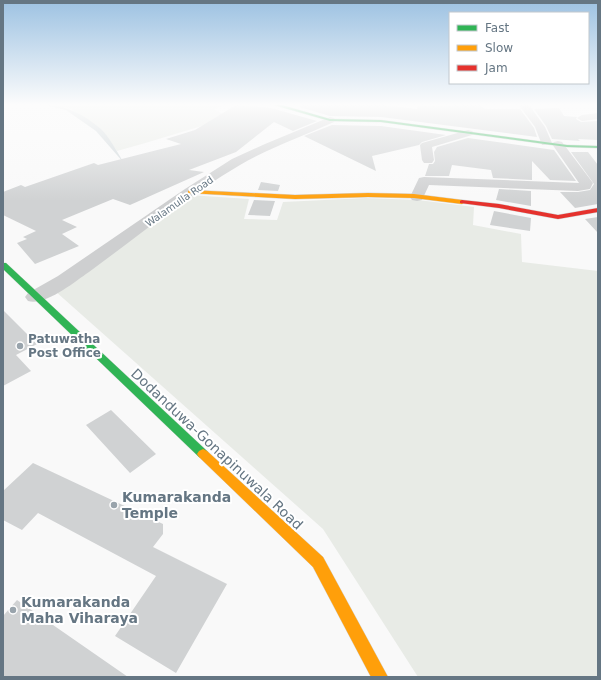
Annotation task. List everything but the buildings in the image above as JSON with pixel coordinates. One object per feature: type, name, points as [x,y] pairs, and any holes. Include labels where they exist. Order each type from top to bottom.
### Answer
[{"type":"street","name":"Walamulla Road","points":[[35,297],[65,280],[190,192],[236,162],[291,137]]},
{"type":"street","points":[[428,160],[426,145],[455,137]]},
{"type":"street","name":"Walamulla Road","points":[[497,137],[552,144],[598,147]]},
{"type":"street","points":[[417,197],[424,181],[578,187],[585,186],[586,183],[547,137]]},
{"type":"street","points":[[190,192],[296,197],[368,195],[417,197],[499,206],[558,217],[598,210]]},
{"type":"street","name":"Dodanduwa-Gonapinuwala Road","points":[[3,265],[35,297],[318,562],[380,677]]},
{"type":"shaded area","points":[[101,137],[107,137],[124,163]]},
{"type":"shaded area","points":[[107,137],[166,137],[117,151]]},
{"type":"shaded area","points":[[189,195],[249,199],[244,219],[277,220],[283,202],[366,198],[418,200],[474,207],[473,225],[521,234],[522,262],[598,271],[598,677],[418,677],[323,529],[55,291]]},
{"type":"traffic: fast","points":[[498,137],[567,146],[598,147]]},
{"type":"traffic: fast","points":[[3,265],[203,454]]},
{"type":"traffic: slow","points":[[190,192],[295,197],[368,195],[414,196],[462,202]]},
{"type":"traffic: slow","points":[[203,454],[318,562],[380,677]]},
{"type":"traffic: jam","points":[[462,202],[499,206],[558,217],[598,210]]},
{"type":"place","name":"Patuwatha Post Office","points":[[20,346]]},
{"type":"place","name":"Kumarakanda Temple","points":[[114,505]]},
{"type":"place","name":"Kumarakanda Maha Viharaya","points":[[13,610]]}]
